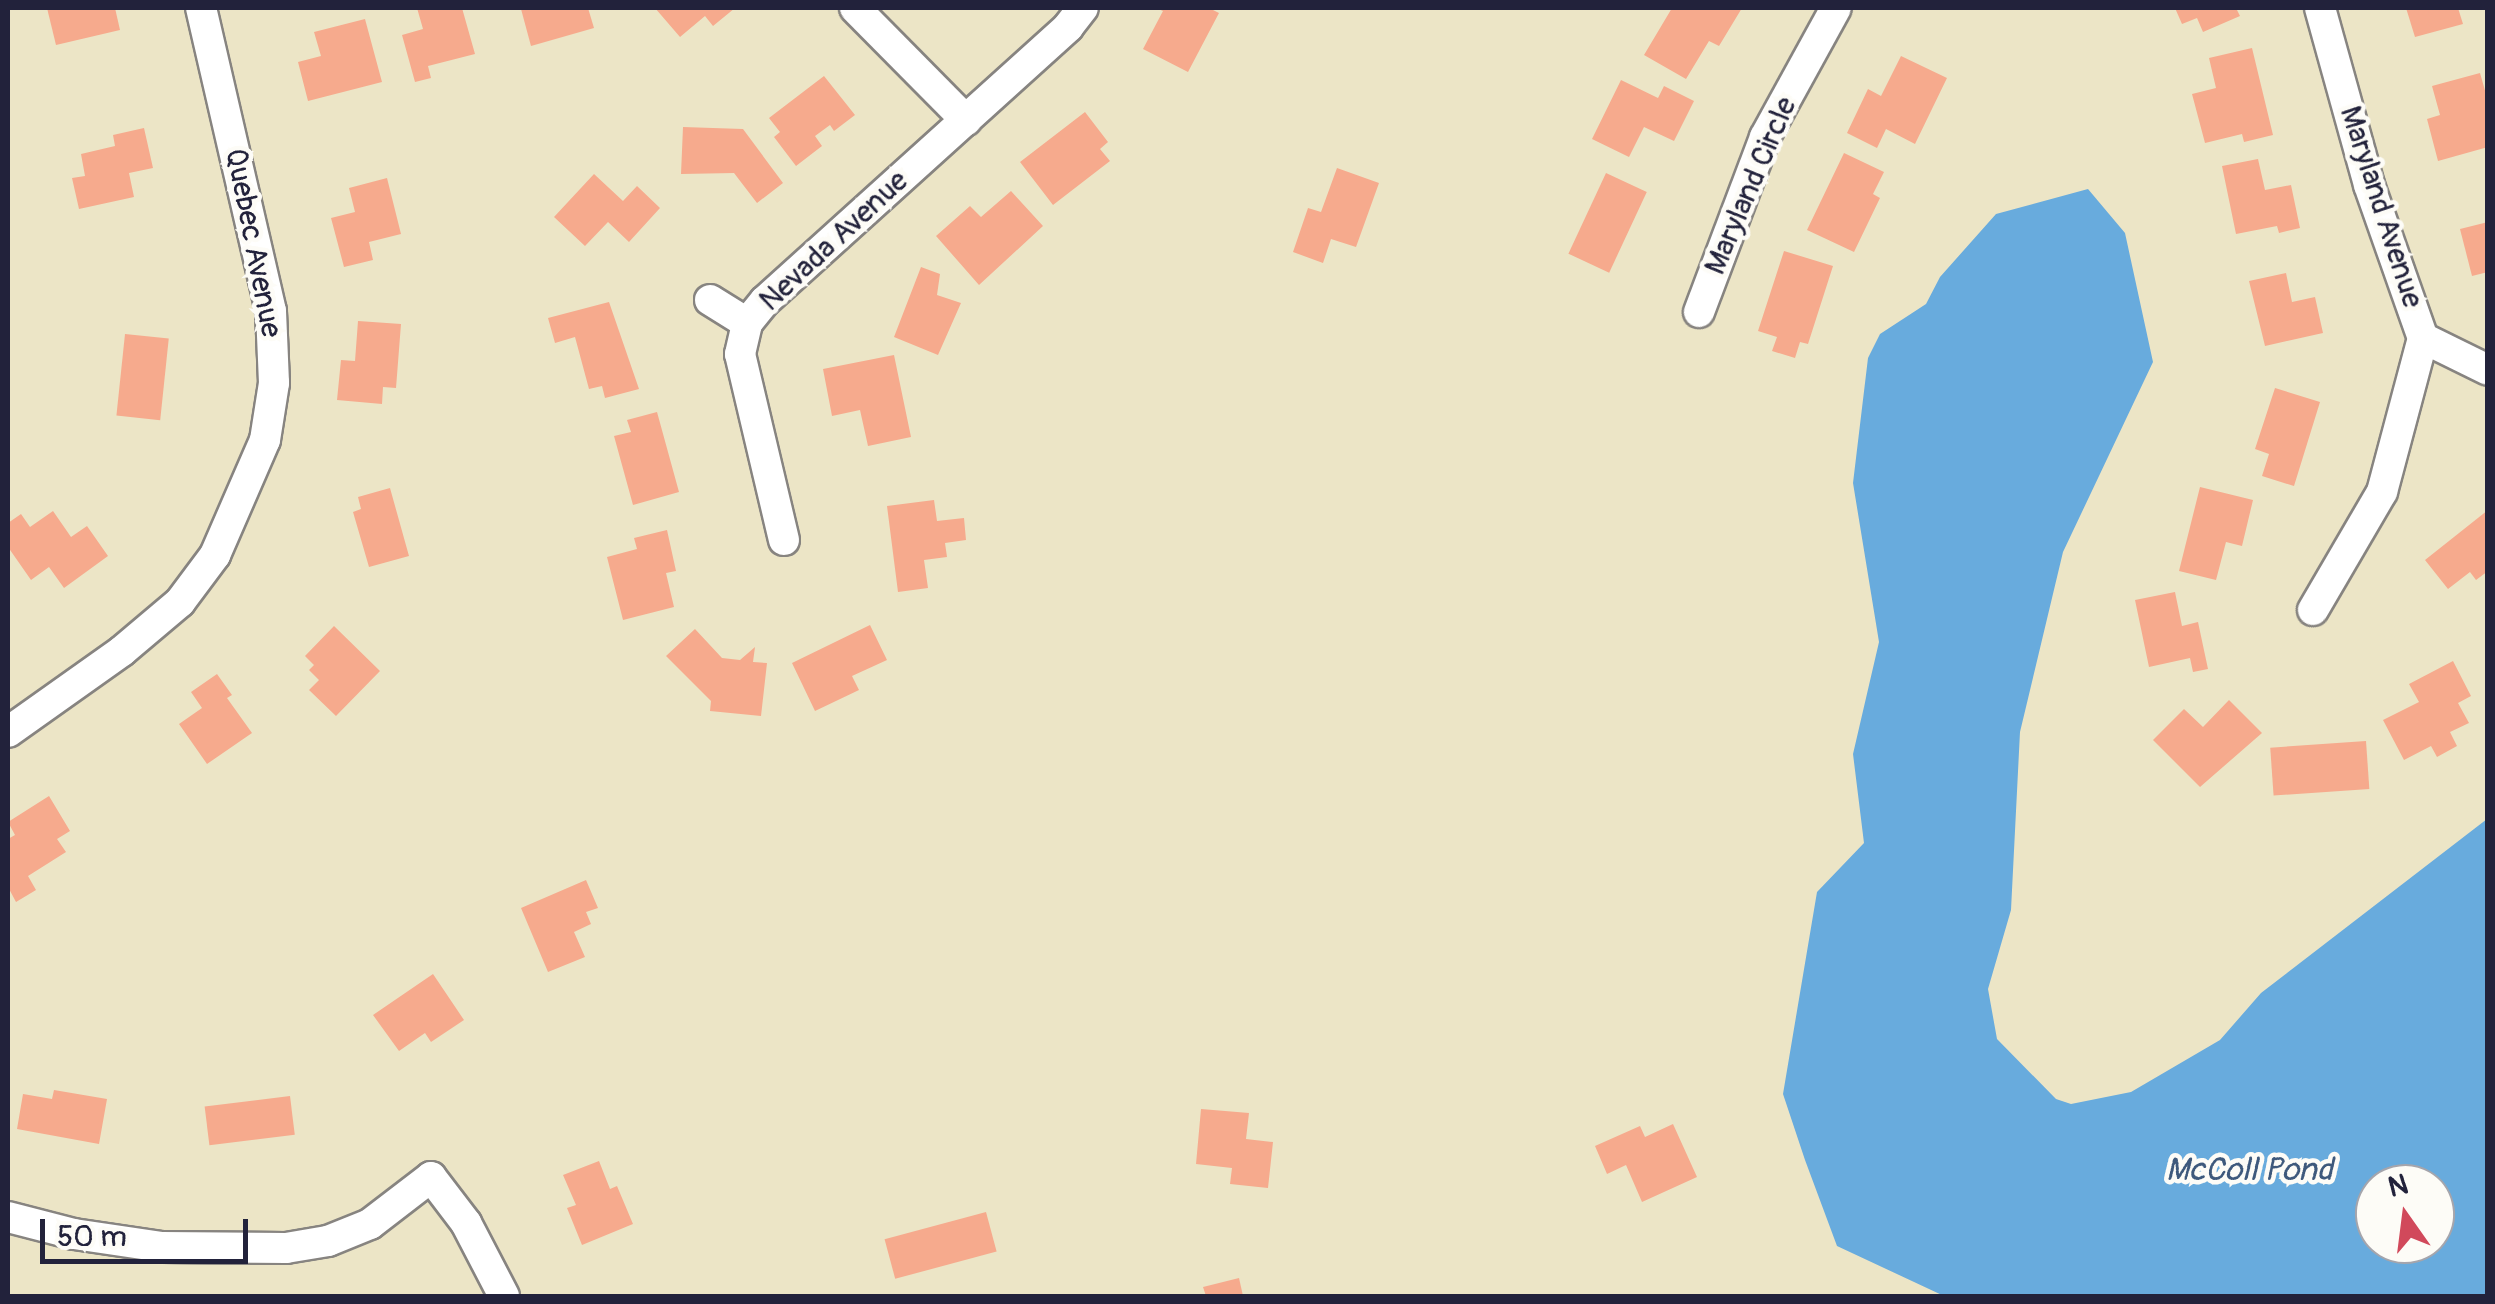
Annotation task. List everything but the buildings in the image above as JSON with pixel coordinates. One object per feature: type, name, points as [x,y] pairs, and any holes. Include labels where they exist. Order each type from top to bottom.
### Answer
[{"type":"street","name":"Quebec Avenue","points":[[8,732],[122,651],[180,602],[215,555],[265,440],[274,383],[271,311],[202,8]]},
{"type":"street","points":[[854,8],[966,120]]},
{"type":"street","name":"Nevada Avenue","points":[[784,540],[740,354],[748,323],[766,301],[1068,28],[1083,8]]},
{"type":"street","name":"Maryland Circle","points":[[1699,312],[1766,138],[1836,8]]},
{"type":"street","name":"Maryland Avenue","points":[[2320,8],[2369,185],[2424,338],[2488,370]]},
{"type":"street","points":[[710,300],[748,323]]},
{"type":"street","points":[[2312,610],[2382,492],[2424,338]]},
{"type":"street","points":[[8,1217],[74,1234],[162,1247],[286,1248],[328,1240],[370,1224],[431,1177],[466,1223],[504,1296]]},
{"type":"water","name":"McColl Pond","points":[[2088,189],[2125,233],[2153,362],[2063,552],[2020,732],[2011,910],[1988,989],[1997,1039],[2056,1099],[2071,1104],[2131,1092],[2220,1040],[2261,993],[2487,819],[2487,1296],[1944,1296],[1837,1246],[1783,1094],[1817,892],[1864,843],[1853,754],[1879,642],[1853,483],[1868,358],[1880,334],[1926,304],[1940,277],[1996,214]]}]
